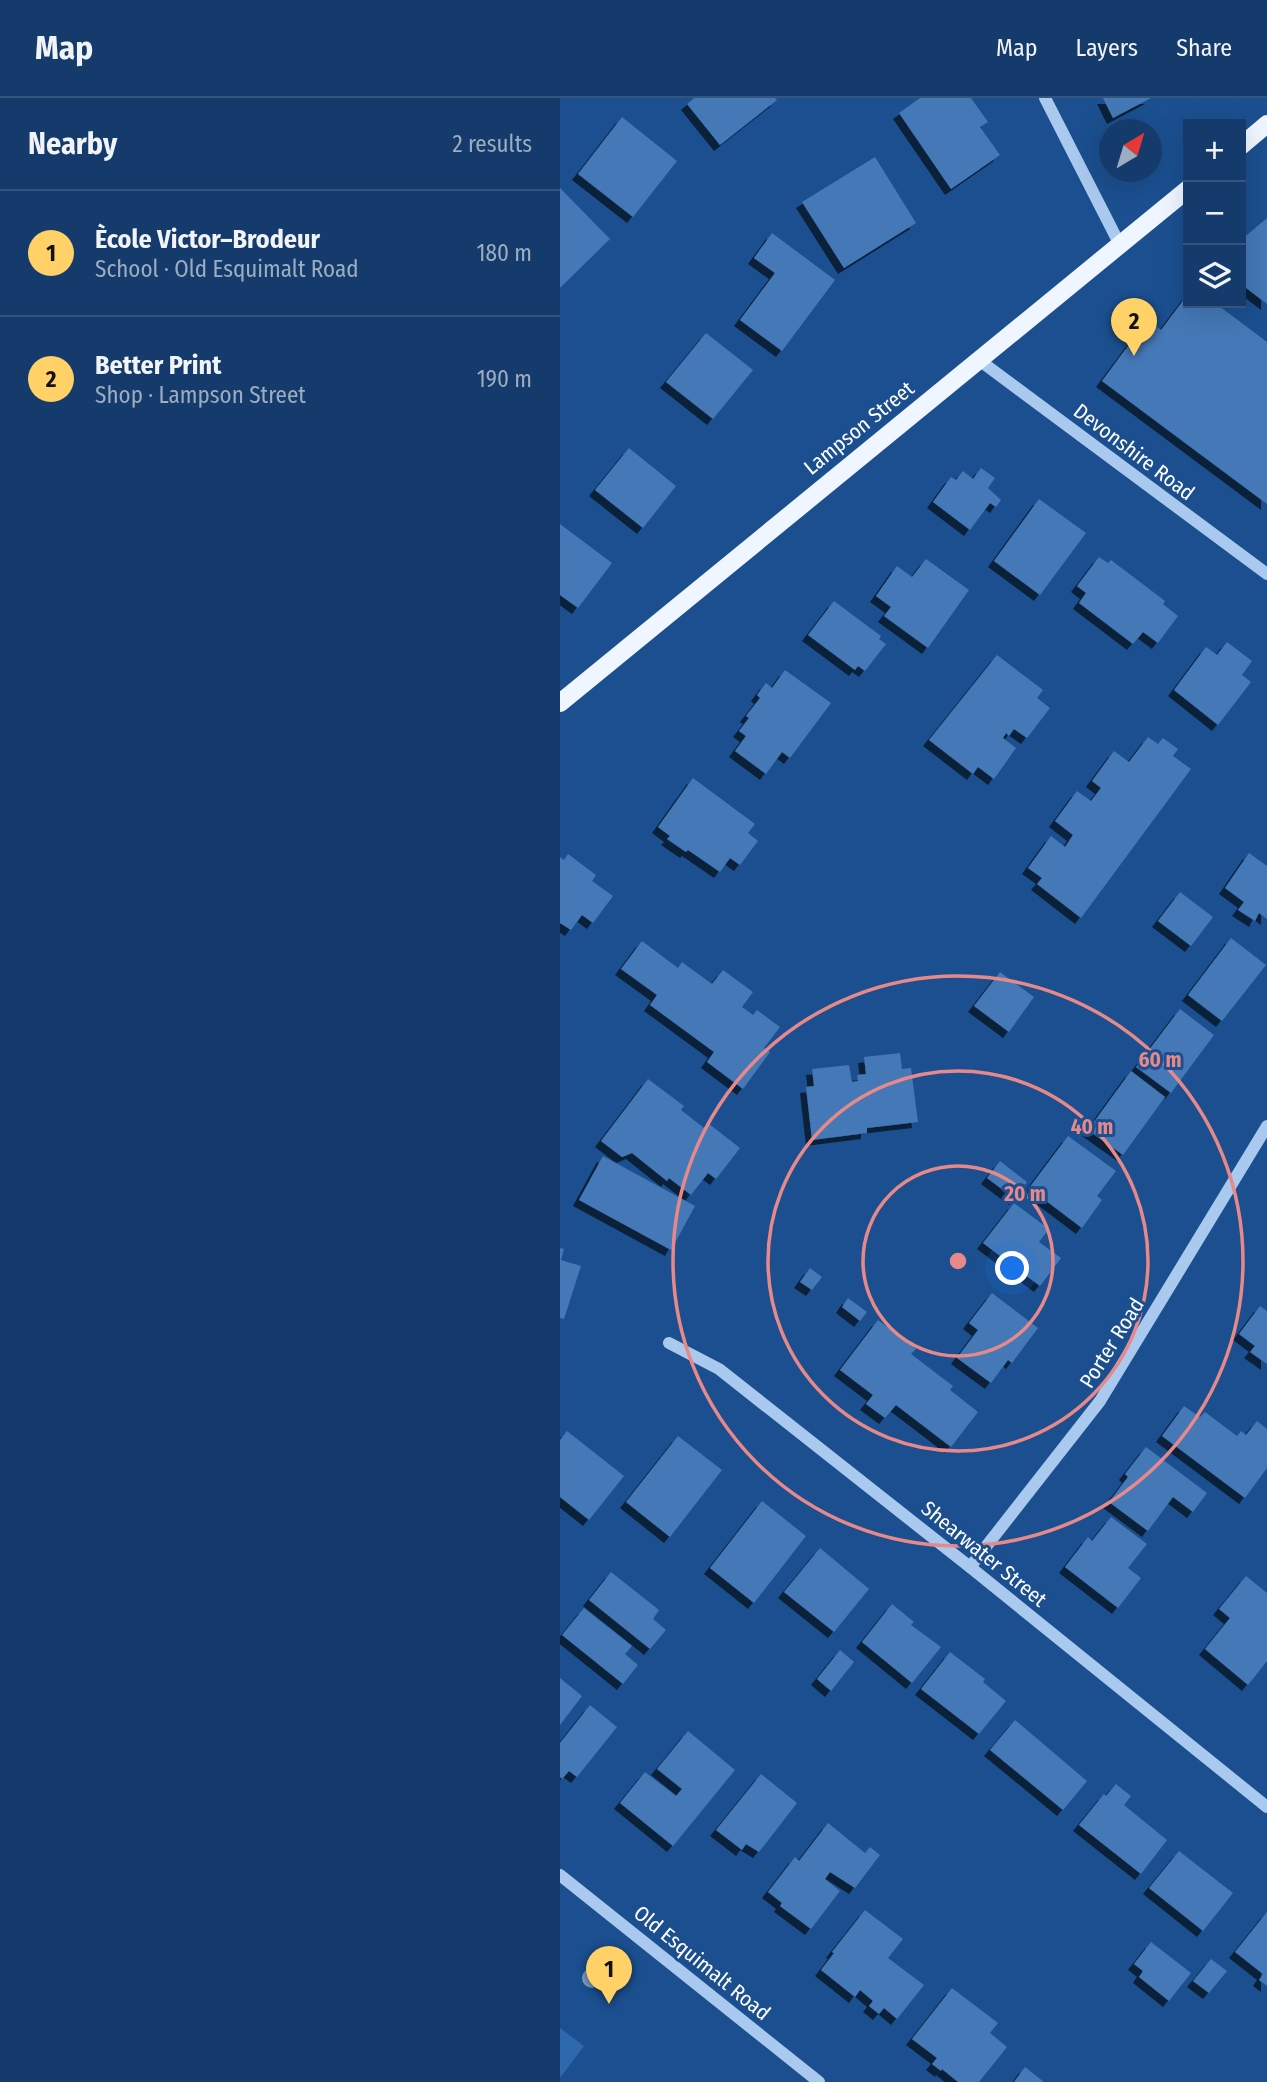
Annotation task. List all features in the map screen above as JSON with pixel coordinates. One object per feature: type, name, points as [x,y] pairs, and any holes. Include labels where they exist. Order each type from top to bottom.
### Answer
[{"type":"main road","points":[[1246,142],[1267,124]]},
{"type":"main road","name":"Lampson Street","points":[[560,704],[1183,193]]},
{"type":"street","points":[[1045,98],[1120,245]]},
{"type":"street","name":"Devonshire Road","points":[[979,360],[1267,574]]},
{"type":"street","name":"Porter Road","points":[[970,1567],[1100,1401],[1267,1126]]},
{"type":"street","name":"Shearwater Street","points":[[669,1343],[719,1369],[1267,1807]]},
{"type":"street","name":"Old Esquimalt Road","points":[[560,1875],[819,2082]]},
{"type":"shaded area","points":[[560,2028],[584,2046],[560,2078]]},
{"type":"building","points":[[694,98],[777,100],[720,145],[687,104]]},
{"type":"building","points":[[920,98],[971,98],[988,122],[980,127],[1000,155],[951,189],[899,113]]},
{"type":"building","points":[[1103,98],[1151,98],[1113,118]]},
{"type":"building","points":[[622,117],[677,161],[633,217],[578,174]]},
{"type":"building","points":[[875,157],[916,223],[844,268],[802,202]]},
{"type":"building","points":[[560,188],[610,239],[560,288]]},
{"type":"building","points":[[1267,218],[1267,304],[1246,288],[1246,236]]},
{"type":"building","points":[[772,233],[835,280],[782,351],[740,320],[775,273],[754,258]]},
{"type":"building","points":[[1183,301],[1183,308],[1222,308],[1267,342],[1267,504],[1102,381],[1148,319],[1161,330]]},
{"type":"building","points":[[706,333],[753,370],[713,419],[666,382]]},
{"type":"building","points":[[629,448],[676,486],[643,528],[595,490]]},
{"type":"building","points":[[981,468],[995,478],[988,488],[1001,500],[996,507],[990,503],[970,530],[933,502],[951,477],[956,480],[963,471],[973,479]]},
{"type":"building","points":[[1039,499],[1086,533],[1040,595],[994,561]]},
{"type":"building","points":[[560,524],[612,563],[578,608],[560,595]]},
{"type":"building","points":[[1099,557],[1108,563],[1111,560],[1165,601],[1163,604],[1178,616],[1158,643],[1143,632],[1133,644],[1079,603],[1086,593],[1077,586]]},
{"type":"building","points":[[926,559],[969,590],[928,648],[884,616],[891,607],[876,596],[897,566],[912,577]]},
{"type":"building","points":[[834,601],[881,636],[879,639],[886,644],[865,671],[858,666],[855,670],[808,635]]},
{"type":"building","points":[[1227,642],[1252,661],[1242,675],[1251,682],[1218,725],[1174,690],[1206,647],[1217,655]]},
{"type":"building","points":[[997,655],[1043,690],[1037,698],[1050,708],[1027,738],[1014,729],[1009,736],[1006,733],[1003,738],[1016,748],[994,779],[978,767],[973,774],[929,740]]},
{"type":"building","points":[[785,670],[831,703],[790,758],[782,752],[766,774],[735,751],[746,736],[739,731],[749,718],[746,716],[760,698],[757,695],[766,683],[772,688]]},
{"type":"building","points":[[1148,737],[1158,744],[1163,738],[1178,749],[1173,756],[1191,769],[1081,918],[1037,884],[1042,878],[1028,868],[1051,836],[1065,847],[1073,835],[1055,821],[1077,791],[1091,801],[1101,788],[1092,781],[1114,751],[1129,762]]},
{"type":"building","points":[[693,778],[755,824],[748,833],[758,841],[740,865],[730,858],[720,872],[667,839],[670,836],[658,827]]},
{"type":"building","points":[[1249,853],[1267,866],[1267,919],[1259,913],[1255,921],[1238,910],[1244,902],[1225,888]]},
{"type":"building","points":[[568,854],[596,875],[592,881],[613,896],[593,923],[582,915],[571,930],[560,923],[560,857],[564,860]]},
{"type":"building","points":[[1180,892],[1213,917],[1191,946],[1158,921]]},
{"type":"building","points":[[1231,938],[1266,965],[1222,1021],[1188,995]]},
{"type":"building","points":[[642,941],[678,968],[682,962],[712,984],[723,970],[753,992],[742,1007],[753,1015],[757,1010],[780,1027],[764,1048],[770,1052],[743,1089],[707,1062],[714,1052],[650,1005],[657,995],[621,969]]},
{"type":"building","points":[[1000,972],[1034,997],[1009,1032],[974,1006]]},
{"type":"building","points":[[1180,1009],[1214,1035],[1171,1093],[1136,1067]]},
{"type":"building","points":[[900,1053],[902,1069],[911,1068],[918,1122],[867,1128],[867,1133],[812,1140],[806,1087],[814,1086],[812,1069],[849,1065],[852,1082],[858,1081],[857,1075],[866,1074],[864,1057]]},
{"type":"building","points":[[1131,1071],[1165,1097],[1123,1155],[1088,1130]]},
{"type":"building","points":[[648,1079],[684,1106],[681,1110],[704,1128],[708,1123],[740,1148],[716,1179],[708,1173],[691,1195],[669,1178],[667,1181],[632,1153],[622,1157],[601,1141]]},
{"type":"building","points":[[1068,1136],[1116,1171],[1097,1196],[1102,1200],[1082,1228],[1029,1188]]},
{"type":"building","points":[[603,1156],[695,1206],[671,1250],[579,1200]]},
{"type":"building","points":[[1000,1161],[1027,1182],[1015,1199],[987,1178]]},
{"type":"building","points":[[1014,1203],[1049,1229],[1039,1242],[1061,1258],[1040,1286],[983,1243]]},
{"type":"building","points":[[560,1248],[564,1249],[561,1260],[581,1266],[564,1319],[560,1318]]},
{"type":"building","points":[[810,1268],[822,1277],[812,1290],[800,1282]]},
{"type":"building","points":[[992,1293],[1038,1328],[1012,1363],[1008,1360],[991,1383],[957,1358],[978,1330],[969,1323]]},
{"type":"building","points":[[848,1298],[867,1312],[860,1321],[842,1307]]},
{"type":"building","points":[[1260,1306],[1267,1311],[1267,1364],[1250,1352],[1255,1346],[1239,1334]]},
{"type":"building","points":[[878,1320],[916,1349],[911,1354],[953,1386],[950,1390],[978,1412],[951,1447],[896,1405],[885,1418],[866,1404],[873,1395],[840,1370]]},
{"type":"building","points":[[1184,1406],[1200,1417],[1205,1412],[1237,1436],[1241,1431],[1246,1435],[1257,1421],[1267,1429],[1267,1468],[1245,1498],[1162,1436]]},
{"type":"building","points":[[567,1431],[624,1476],[589,1520],[560,1497],[560,1440]]},
{"type":"building","points":[[678,1436],[722,1470],[670,1537],[626,1502]]},
{"type":"building","points":[[1146,1447],[1207,1493],[1193,1512],[1173,1497],[1148,1531],[1109,1502],[1128,1477],[1125,1474]]},
{"type":"building","points":[[762,1501],[806,1536],[754,1603],[710,1568]]},
{"type":"building","points":[[1111,1517],[1147,1544],[1128,1568],[1141,1578],[1118,1608],[1065,1567],[1088,1537],[1092,1541]]},
{"type":"building","points":[[820,1548],[869,1589],[834,1632],[784,1592]]},
{"type":"building","points":[[611,1572],[659,1610],[653,1619],[666,1630],[650,1649],[589,1600]]},
{"type":"building","points":[[1246,1576],[1267,1593],[1267,1661],[1248,1685],[1205,1649],[1230,1618],[1219,1609]]},
{"type":"building","points":[[892,1604],[914,1622],[911,1625],[941,1647],[912,1683],[862,1642]]},
{"type":"building","points":[[584,1608],[632,1646],[625,1654],[638,1665],[623,1684],[562,1635]]},
{"type":"building","points":[[840,1650],[854,1662],[831,1691],[817,1679]]},
{"type":"building","points":[[950,1652],[985,1679],[983,1682],[1006,1701],[979,1734],[921,1689]]},
{"type":"building","points":[[560,1678],[582,1696],[560,1725]]},
{"type":"building","points":[[590,1705],[617,1727],[577,1777],[569,1771],[562,1779],[560,1743]]},
{"type":"building","points":[[1015,1720],[1087,1781],[1063,1810],[990,1750]]},
{"type":"building","points":[[688,1731],[735,1770],[673,1846],[620,1803],[645,1772],[676,1796],[682,1789],[657,1769]]},
{"type":"building","points":[[761,1774],[797,1803],[759,1852],[746,1844],[742,1850],[716,1830]]},
{"type":"building","points":[[1116,1784],[1131,1796],[1124,1805],[1167,1840],[1141,1874],[1079,1825],[1104,1794],[1106,1796]]},
{"type":"building","points":[[828,1823],[865,1853],[870,1847],[880,1855],[855,1888],[830,1872],[825,1879],[840,1891],[811,1929],[780,1906],[782,1903],[768,1892],[795,1857],[799,1861]]},
{"type":"building","points":[[1179,1851],[1233,1893],[1203,1931],[1149,1888]]},
{"type":"building","points":[[865,1910],[903,1939],[888,1958],[924,1985],[897,2019],[884,2008],[879,2014],[869,2006],[873,2001],[860,1990],[855,1997],[821,1970]]},
{"type":"building","points":[[1267,1912],[1267,1986],[1259,1980],[1263,1974],[1235,1952]]},
{"type":"building","points":[[1151,1942],[1191,1973],[1169,2001],[1139,1977],[1143,1971],[1134,1964]]},
{"type":"building","points":[[1211,1959],[1227,1971],[1209,1993],[1193,1981]]},
{"type":"building","points":[[952,1988],[998,2023],[990,2033],[1007,2047],[979,2082],[958,2082],[932,2064],[937,2058],[912,2039]]},
{"type":"building","points":[[1025,2067],[1044,2082],[1014,2082]]},
{"type":"place","name":"Better Print","points":[[1134,356]]},
{"type":"place","name":"Ècole Victor–Brodeur","points":[[609,2004]]}]
